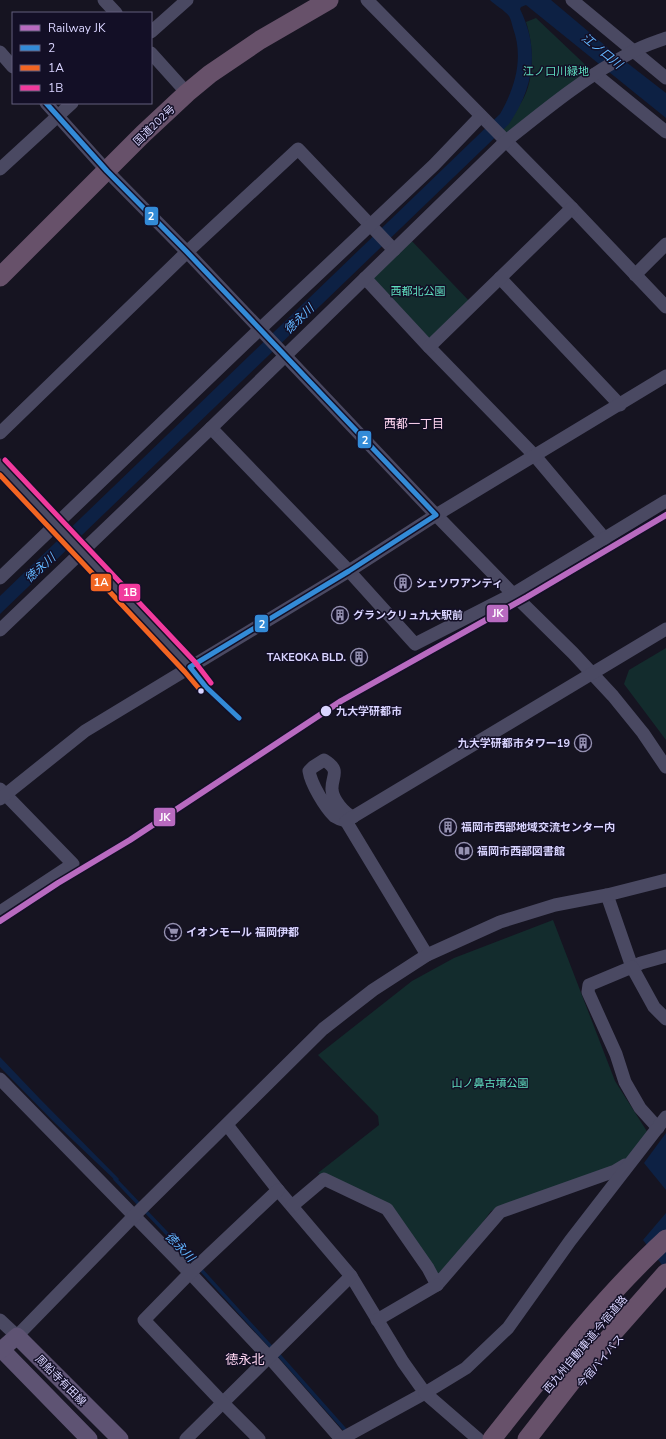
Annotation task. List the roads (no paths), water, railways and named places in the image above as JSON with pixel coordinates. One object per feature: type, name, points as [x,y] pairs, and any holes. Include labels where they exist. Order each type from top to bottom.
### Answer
[{"type":"highway","name":"国道202号","points":[[0,277],[187,93],[210,74],[260,40],[329,0]]},
{"type":"highway","points":[[492,1439],[583,1326],[666,1239]]},
{"type":"highway","name":"西九州自動車道;今宿道路","points":[[507,1439],[611,1312],[666,1251]]},
{"type":"highway","name":"西九州自動車道;今宿道路","points":[[527,1439],[583,1366],[666,1273]]},
{"type":"highway","name":"今宿バイパス","points":[[536,1439],[612,1346],[666,1284]]},
{"type":"main road","name":"周船寺有田線","points":[[89,1439],[1,1350],[17,1336],[120,1439]]},
{"type":"street","points":[[104,0],[115,12]]},
{"type":"street","points":[[152,31],[187,0]]},
{"type":"street","points":[[367,0],[572,208],[666,307]]},
{"type":"street","points":[[572,0],[666,78]]},
{"type":"street","points":[[0,630],[211,428],[506,141],[551,105],[595,74],[633,52],[666,38]]},
{"type":"street","points":[[0,52],[12,66]]},
{"type":"street","points":[[152,54],[187,93]]},
{"type":"street","points":[[595,74],[666,132]]},
{"type":"street","points":[[47,104],[107,171],[187,252],[436,515],[513,594],[573,652],[591,674],[613,696],[643,733],[666,767]]},
{"type":"street","points":[[0,169],[71,104]]},
{"type":"street","points":[[0,578],[434,165],[481,116]]},
{"type":"street","points":[[0,433],[187,252],[298,149],[394,250]]},
{"type":"street","points":[[429,347],[572,208]]},
{"type":"street","points":[[635,275],[666,244]]},
{"type":"street","points":[[365,278],[534,456],[605,539]]},
{"type":"street","points":[[500,278],[620,405]]},
{"type":"street","points":[[0,912],[73,864],[2,794],[85,731],[349,571],[436,515],[666,376]]},
{"type":"street","points":[[211,428],[349,571],[415,644],[513,594],[666,501]]},
{"type":"street","points":[[0,465],[190,667]]},
{"type":"street","points":[[427,955],[349,819],[666,629]]},
{"type":"street","points":[[0,1320],[17,1336],[134,1216],[322,1029],[373,990],[427,955],[500,922],[555,905],[607,895],[666,880]]},
{"type":"street","points":[[607,895],[632,967],[654,1007],[666,1019]]},
{"type":"street","points":[[658,1128],[640,1108],[625,1082],[616,1054],[588,992],[589,985],[641,963],[666,956]]},
{"type":"street","points":[[0,1079],[269,1357],[341,1439],[425,1393],[466,1368],[508,1328],[570,1241],[666,1116]]},
{"type":"street","points":[[227,1125],[278,1190],[350,1276],[403,1362],[425,1393],[478,1439]]},
{"type":"street","points":[[377,1320],[437,1285],[500,1212],[615,1171],[630,1163]]},
{"type":"street","points":[[292,1206],[324,1179],[387,1209],[428,1268],[437,1285]]},
{"type":"street","points":[[260,1439],[222,1403],[144,1320],[204,1260],[278,1190]]},
{"type":"street","points":[[186,1439],[350,1276]]},
{"type":"water","name":"徳永川","points":[[490,0],[551,0],[608,48],[666,93],[666,118],[526,5],[521,7],[520,9],[530,39],[532,54],[531,68],[529,82],[524,96],[509,124],[0,614],[0,596],[500,114],[514,83],[518,62],[518,50],[510,17]]},
{"type":"water","points":[[0,1057],[119,1179],[117,1182],[55,1123],[0,1067]]},
{"type":"water","points":[[666,1133],[666,1190],[644,1163]]},
{"type":"water","points":[[666,1213],[666,1270],[643,1240]]},
{"type":"waterway","name":"徳永川","points":[[115,1179],[194,1262],[273,1349]]},
{"type":"waterway","name":"徳永川","points":[[277,1353],[347,1432]]},
{"type":"rail line","name":"JK","points":[[0,921],[58,883],[130,840],[341,701],[527,597],[666,515]]},
{"type":"place","name":"シェソワアンティ","points":[[403,583]]},
{"type":"place","name":"グランクリュ九大駅前","points":[[340,615]]},
{"type":"place","name":"TAKEOKA BLD.","points":[[359,657]]},
{"type":"place","name":"九大学研都市","points":[[326,711]]},
{"type":"place","name":"九大学研都市タワー19","points":[[583,743]]},
{"type":"place","name":"福岡市西部地域交流センター内","points":[[448,827]]},
{"type":"place","name":"福岡市西部図書館","points":[[464,851]]},
{"type":"place","name":"イオンモール 福岡伊都","points":[[173,932]]},
{"type":"district","name":"西都一丁目","points":[[414,424]]},
{"type":"district","name":"徳永北","points":[[245,1359]]},
{"type":"water label","name":"江ノ口川","points":[[602,51]]},
{"type":"park label","name":"江ノ口川緑地","points":[[556,71]]},
{"type":"park label","name":"西都北公園","points":[[418,291]]},
{"type":"park label","name":"山ノ鼻古墳公園","points":[[490,1083]]}]
